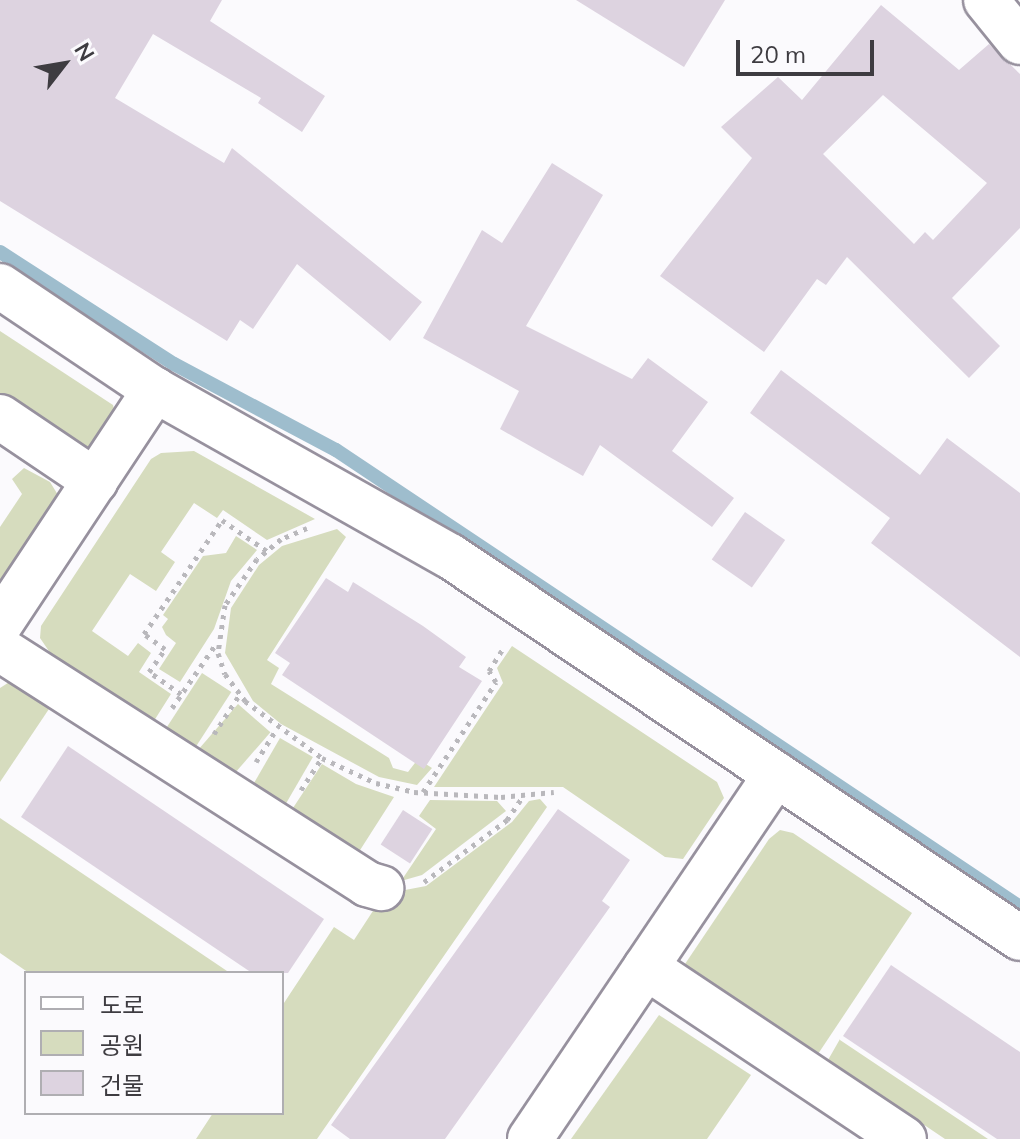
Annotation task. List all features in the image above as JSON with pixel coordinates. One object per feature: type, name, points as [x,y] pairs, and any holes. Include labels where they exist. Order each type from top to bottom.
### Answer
[{"type":"street","points":[[986,0],[1020,42]]},
{"type":"street","points":[[0,286],[155,390],[450,556],[1020,938]]},
{"type":"street","points":[[0,624],[155,390]]},
{"type":"street","points":[[0,417],[95,481]]},
{"type":"street","points":[[0,649],[381,888]]},
{"type":"street","points":[[530,1139],[776,774]]},
{"type":"street","points":[[646,967],[904,1139]]},
{"type":"path","points":[[181,694],[149,672],[165,649],[144,634],[222,520],[267,551]]},
{"type":"path","points":[[147,743],[217,643],[225,605],[240,578],[281,539],[317,527]]},
{"type":"path","points":[[423,792],[496,682],[489,671],[511,636]]},
{"type":"path","points":[[217,643],[225,674],[245,701],[277,729],[376,783],[423,792],[554,792]]},
{"type":"path","points":[[381,888],[425,882],[507,820],[525,794]]},
{"type":"green space","points":[[0,331],[113,405],[117,421],[101,444],[89,449],[73,445],[0,395]]},
{"type":"green space","points":[[194,451],[315,519],[267,540],[223,510],[217,518],[194,503],[161,552],[175,562],[156,591],[130,574],[92,631],[128,656],[138,643],[151,653],[139,672],[171,694],[152,724],[55,660],[40,638],[41,626],[151,459],[161,453]]},
{"type":"green space","points":[[24,468],[50,482],[58,495],[0,584],[0,527],[22,494],[12,479]]},
{"type":"green space","points":[[337,529],[346,537],[267,660],[279,668],[271,684],[389,758],[393,768],[408,772],[418,759],[432,768],[417,785],[379,777],[281,724],[253,701],[225,653],[231,608],[259,565],[282,546]]},
{"type":"green space","points":[[236,536],[257,550],[231,581],[214,629],[180,682],[159,669],[176,643],[162,627],[168,619],[163,615],[203,556],[226,553]]},
{"type":"green space","points":[[512,646],[717,782],[724,798],[683,859],[665,857],[563,787],[434,787],[503,683],[497,668]]},
{"type":"green space","points":[[202,673],[231,692],[193,751],[164,732]]},
{"type":"green space","points":[[14,679],[55,700],[0,782],[0,688]]},
{"type":"green space","points":[[238,704],[270,732],[228,781],[196,752]]},
{"type":"green space","points":[[280,738],[313,757],[283,808],[251,789]]},
{"type":"green space","points":[[322,764],[356,784],[394,797],[355,858],[289,814]]},
{"type":"green space","points":[[540,799],[547,807],[317,1139],[196,1139],[212,1115],[284,1115],[284,1003],[334,927],[354,940],[384,894],[426,886],[512,822],[529,801]]},
{"type":"green space","points":[[430,800],[497,801],[506,811],[422,875],[401,881],[436,829],[419,816]]},
{"type":"green space","points":[[0,818],[227,971],[26,971],[0,953]]},
{"type":"green space","points":[[780,830],[793,833],[912,913],[818,1054],[685,964],[769,839]]},
{"type":"green space","points":[[659,1015],[751,1075],[707,1139],[571,1139]]},
{"type":"green space","points":[[840,1039],[988,1139],[945,1139],[828,1060]]},
{"type":"building","points":[[0,0],[222,0],[210,21],[325,96],[302,132],[258,103],[261,98],[153,34],[115,98],[224,163],[232,148],[422,302],[390,341],[297,264],[253,329],[240,320],[227,341],[0,201]]},
{"type":"building","points":[[576,0],[725,0],[684,67]]},
{"type":"building","points":[[881,5],[959,70],[989,44],[1020,74],[1020,228],[952,298],[1000,346],[969,378],[847,257],[826,285],[817,279],[764,352],[660,276],[752,158],[721,127],[778,77],[802,100]],"holes":[[[883,95],[987,183],[933,240],[925,232],[914,244],[823,154]]]},
{"type":"building","points":[[552,163],[603,195],[526,326],[632,379],[648,358],[708,402],[672,451],[734,498],[712,527],[600,445],[583,476],[500,429],[519,391],[423,338],[482,230],[502,243]]},
{"type":"building","points":[[781,370],[920,475],[947,438],[1020,493],[1020,657],[871,543],[890,518],[750,413]]},
{"type":"building","points":[[745,512],[785,540],[752,588],[712,560]]},
{"type":"building","points":[[326,578],[348,592],[353,582],[423,626],[466,657],[459,667],[482,681],[424,769],[282,675],[290,663],[275,653]]},
{"type":"building","points":[[68,746],[324,919],[288,973],[249,971],[21,817]]},
{"type":"building","points":[[558,809],[630,860],[602,901],[610,907],[445,1139],[350,1139],[331,1125]]},
{"type":"building","points":[[403,810],[432,829],[410,863],[381,844]]},
{"type":"building","points":[[891,965],[1020,1052],[1020,1139],[997,1139],[843,1036]]},
{"type":"waterway","points":[[0,252],[174,364],[336,450],[1020,907]]}]
